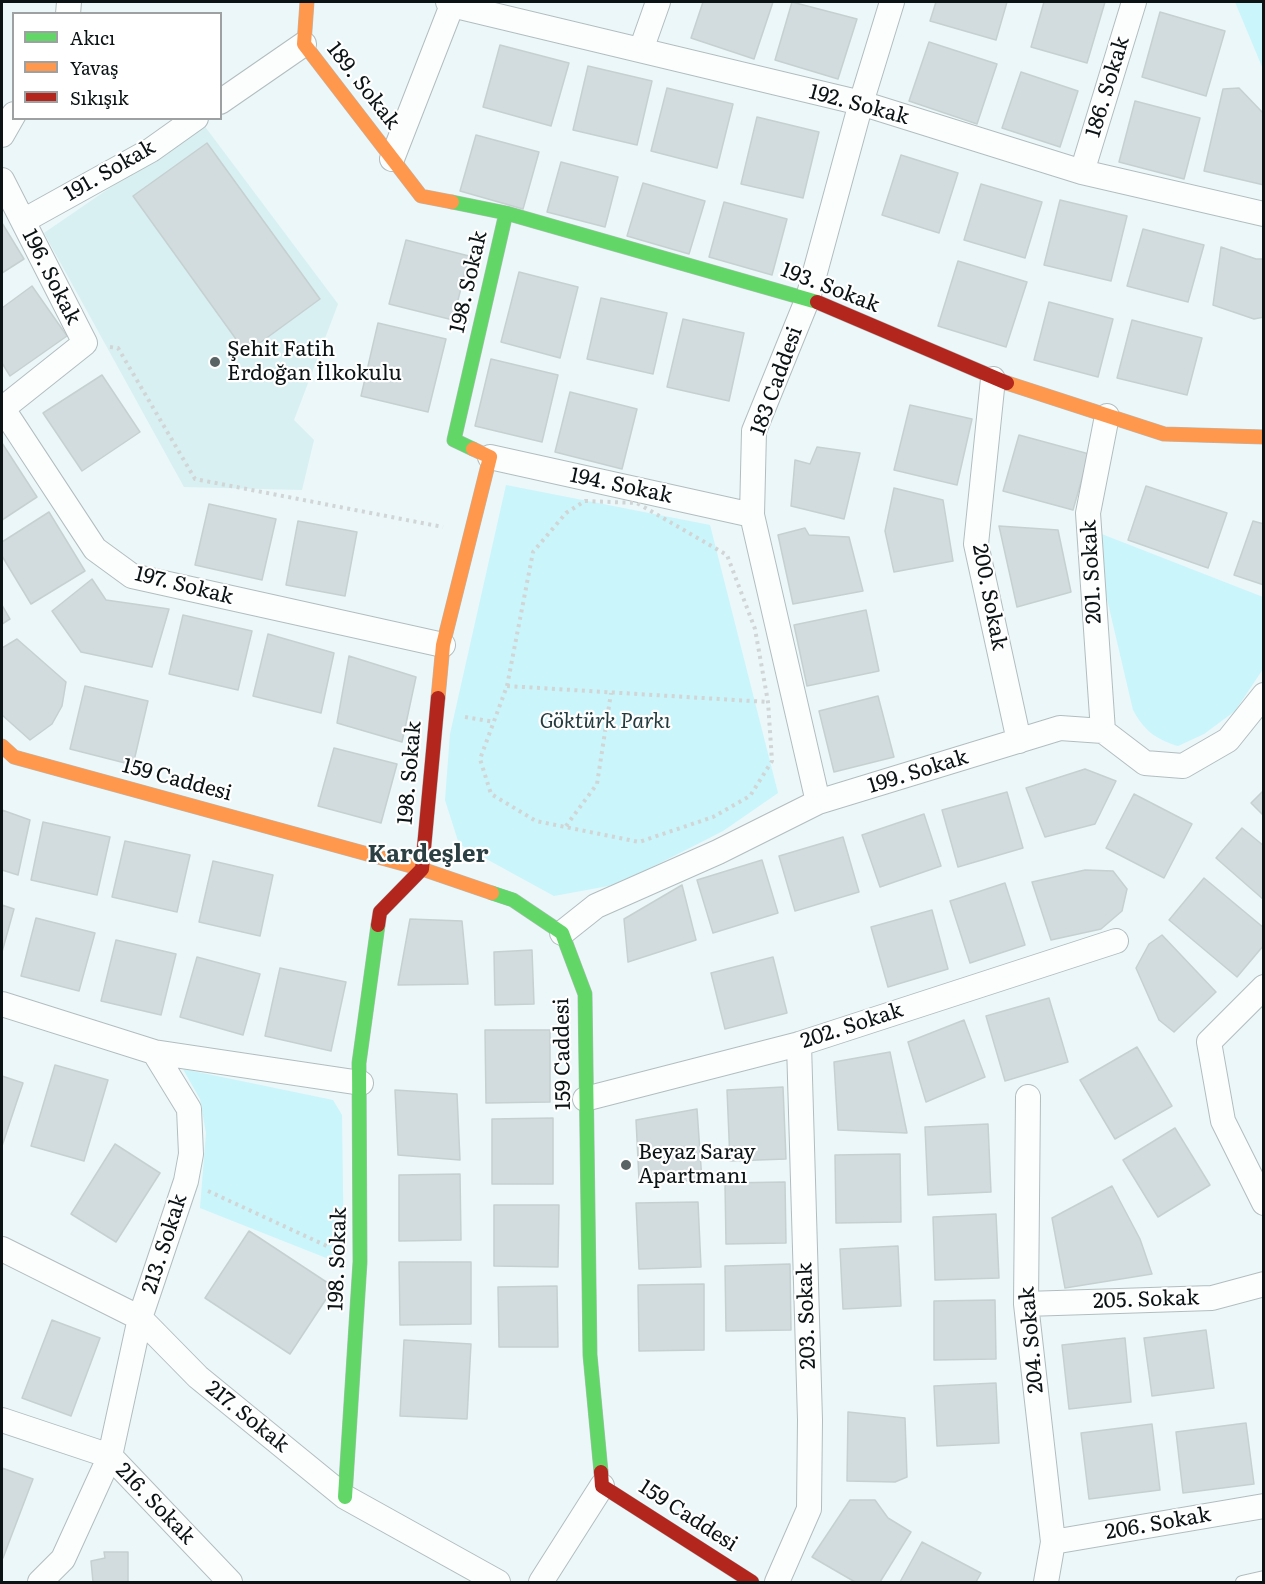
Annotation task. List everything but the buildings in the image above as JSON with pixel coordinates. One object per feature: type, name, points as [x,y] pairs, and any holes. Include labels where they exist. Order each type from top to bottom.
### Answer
[{"type":"street","name":"189. Sokak","points":[[307,2],[304,44],[392,159]]},
{"type":"street","points":[[641,50],[658,2]]},
{"type":"street","name":"183 Caddesi","points":[[818,802],[752,515],[754,431],[808,298],[861,103],[892,2]]},
{"type":"street","name":"186. Sokak","points":[[1082,172],[1134,2]]},
{"type":"street","points":[[392,159],[450,3]]},
{"type":"street","name":"192. Sokak","points":[[450,3],[861,103],[1082,172],[1263,214]]},
{"type":"street","points":[[222,101],[304,44]]},
{"type":"street","points":[[2,135],[12,118]]},
{"type":"street","name":"191. Sokak","points":[[23,221],[151,150],[193,120]]},
{"type":"street","name":"193. Sokak","points":[[392,159],[421,196],[506,213],[808,298],[993,379],[1107,416],[1164,434],[1263,437]]},
{"type":"street","name":"196. Sokak","points":[[2,180],[85,343],[2,409]]},
{"type":"street","name":"198. Sokak","points":[[345,1497],[360,1262],[362,1083],[359,1063],[380,912],[422,869],[443,645],[490,457],[454,440],[506,213]]},
{"type":"street","name":"200. Sokak","points":[[993,379],[976,544],[1019,741]]},
{"type":"street","name":"197. Sokak","points":[[2,409],[95,549],[132,576],[443,645]]},
{"type":"street","name":"201. Sokak","points":[[1103,730],[1088,513],[1107,416]]},
{"type":"street","name":"194. Sokak","points":[[490,457],[752,515]]},
{"type":"street","points":[[1103,730],[1145,763],[1183,766],[1228,740],[1263,695]]},
{"type":"street","name":"199. Sokak","points":[[562,933],[596,906],[718,852],[818,802],[1060,728],[1103,730]]},
{"type":"street","name":"159 Caddesi","points":[[2,746],[14,757],[422,869],[513,900],[562,933],[585,994],[590,1355],[602,1486],[752,1582]]},
{"type":"street","name":"202. Sokak","points":[[585,1099],[799,1044],[1116,941]]},
{"type":"street","points":[[1263,987],[1209,1042],[1223,1120],[1263,1203]]},
{"type":"street","points":[[2,1004],[154,1052],[362,1083]]},
{"type":"street","name":"203. Sokak","points":[[777,1582],[809,1509],[810,1420],[799,1044]]},
{"type":"street","name":"213. Sokak","points":[[40,1582],[63,1559],[110,1456],[140,1318],[186,1181],[191,1154],[189,1109],[154,1052]]},
{"type":"street","name":"204. Sokak","points":[[1028,1097],[1026,1304],[1053,1542],[1046,1582]]},
{"type":"street","name":"217. Sokak","points":[[2,1249],[140,1318],[198,1377],[345,1497],[498,1582]]},
{"type":"street","name":"205. Sokak","points":[[1026,1304],[1212,1298],[1263,1284]]},
{"type":"street","name":"216. Sokak","points":[[2,1420],[110,1456],[230,1582]]},
{"type":"street","points":[[541,1582],[602,1486]]},
{"type":"street","name":"206. Sokak","points":[[1053,1542],[1263,1506]]},
{"type":"lane","points":[[1242,1582],[1263,1577]]},
{"type":"path","points":[[85,343],[118,348],[195,479],[471,532]]},
{"type":"path","points":[[585,501],[637,502],[727,555],[755,629],[768,702],[772,761],[750,796],[713,817],[639,842],[536,821],[491,794],[480,759],[507,686],[533,552],[566,513],[585,501]]},
{"type":"path","points":[[507,686],[768,702]]},
{"type":"path","points":[[566,826],[597,784],[611,693]]},
{"type":"path","points":[[186,1181],[360,1262]]},
{"type":"shaded area","name":"Şehit Fatih Erdoğan İlkokulu","points":[[203,124],[338,304],[294,420],[314,440],[302,490],[184,487],[44,233]]},
{"type":"green space","points":[[1235,2],[1263,2],[1263,69]]},
{"type":"green space","name":"Göktürk Parkı","points":[[506,485],[710,525],[778,793],[723,831],[619,884],[554,896],[459,844],[445,800],[450,734]]},
{"type":"green space","points":[[1099,533],[1263,597],[1263,669],[1235,711],[1204,734],[1178,746],[1151,733],[1133,710],[1104,586]]},
{"type":"green space","points":[[183,1069],[333,1100],[342,1115],[344,1265],[200,1208],[206,1133],[200,1099]]},
{"type":"traffic: fast","points":[[452,202],[506,213],[817,302]]},
{"type":"traffic: fast","points":[[473,449],[454,440],[506,213]]},
{"type":"traffic: fast","points":[[492,893],[513,900],[562,933],[585,994],[590,1355],[601,1472]]},
{"type":"traffic: fast","points":[[345,1497],[360,1262],[359,1063],[378,925]]},
{"type":"traffic: slow","points":[[307,2],[304,44],[421,196],[452,202]]},
{"type":"traffic: slow","points":[[1007,383],[1164,434],[1264,437]]},
{"type":"traffic: slow","points":[[438,698],[443,645],[490,457],[473,449]]},
{"type":"traffic: slow","points":[[2,746],[14,757],[422,869],[492,893]]},
{"type":"traffic: jam","points":[[817,302],[1007,383]]},
{"type":"traffic: jam","points":[[378,925],[380,912],[422,869],[438,698]]},
{"type":"traffic: jam","points":[[601,1472],[602,1486],[752,1582]]},
{"type":"place","name":"Şehit Fatih Erdoğan İlkokulu","points":[[215,362]]},
{"type":"place","name":"Beyaz Saray Apartmanı","points":[[626,1165]]},
{"type":"district","name":"Kardeşler","points":[[428,855]]}]
